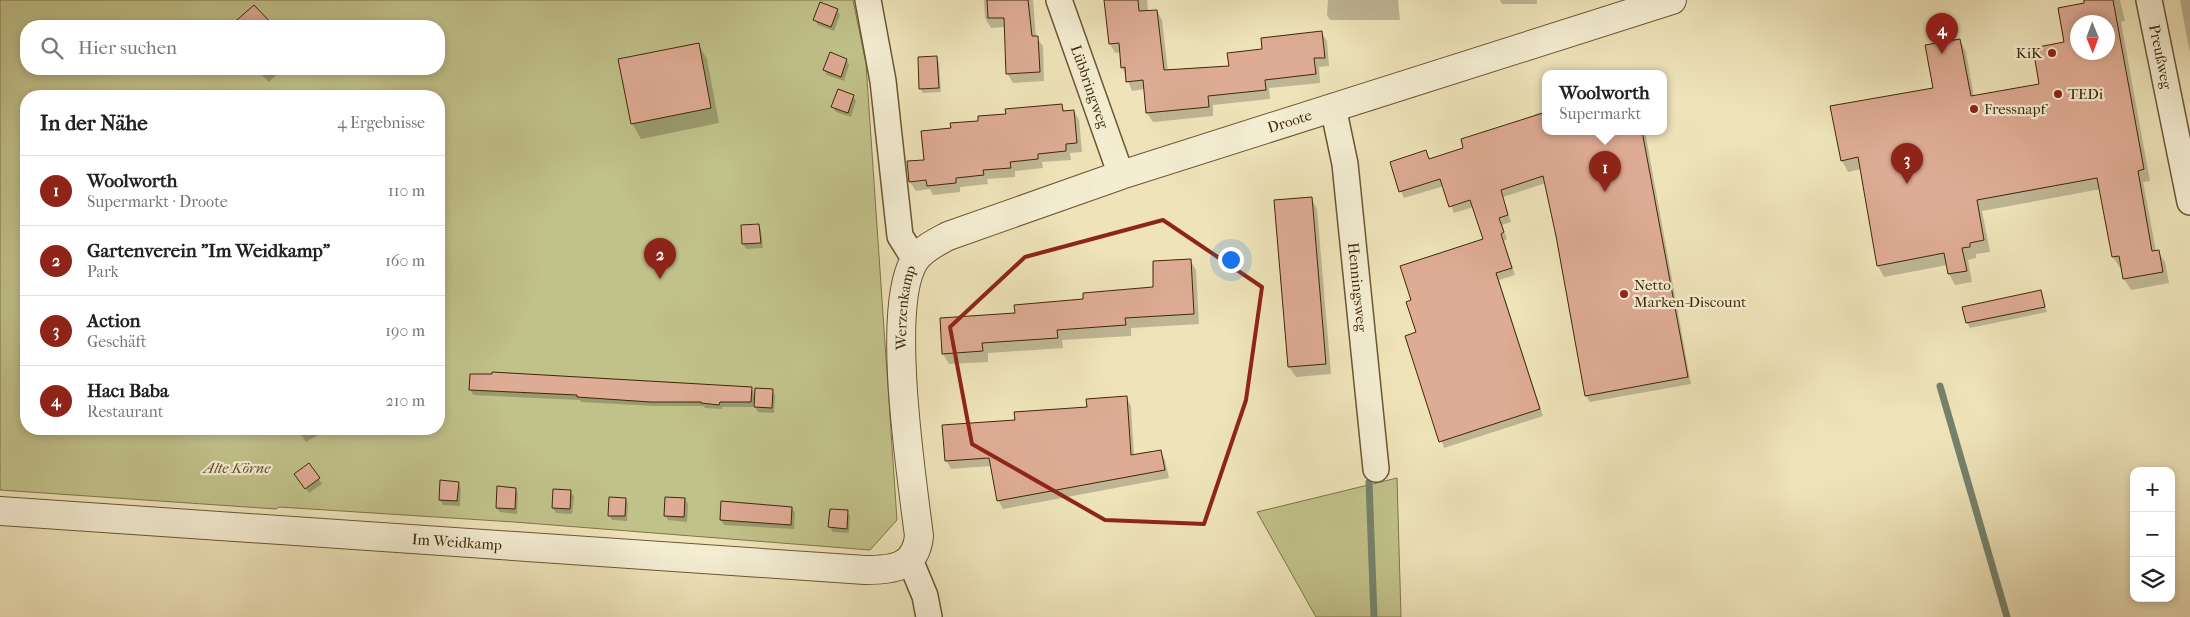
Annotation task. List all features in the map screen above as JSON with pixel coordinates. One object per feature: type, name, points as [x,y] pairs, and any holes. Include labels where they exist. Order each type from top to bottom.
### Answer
[{"type":"street","name":"Werzenkamp","points":[[868,0],[883,81],[900,236],[914,260],[903,294],[901,336],[903,378],[919,536],[918,545],[910,560]]},
{"type":"street","name":"Lübbringweg","points":[[1059,0],[1121,175]]},
{"type":"street","name":"Droote","points":[[914,260],[930,246],[948,236],[1121,175],[1672,0]]},
{"type":"street","name":"Preußweg","points":[[2149,0],[2190,202]]},
{"type":"street","name":"Henningsweg","points":[[1333,107],[1345,164],[1376,469]]},
{"type":"street","name":"Im Weidkamp","points":[[0,511],[865,570],[890,570],[910,560]]},
{"type":"street","points":[[910,560],[926,596],[929,617]]},
{"type":"highlighted area","points":[[1163,220],[1262,287],[1246,400],[1204,524],[1105,520],[972,444],[950,327],[1025,257]]},
{"type":"green space","name":"Alte Körne","points":[[0,0],[853,0],[866,64],[897,520],[870,550],[514,522],[279,507],[276,509],[0,490]]},
{"type":"green space","points":[[1397,478],[1401,617],[1316,617],[1257,512]]},
{"type":"building","points":[[987,0],[1028,0],[1032,36],[1038,36],[1040,72],[1006,74],[1004,18],[988,18]]},
{"type":"building","points":[[1104,0],[1138,0],[1139,11],[1157,10],[1164,70],[1229,66],[1227,53],[1262,49],[1261,38],[1322,31],[1325,58],[1314,58],[1316,74],[1265,80],[1266,90],[1208,96],[1209,107],[1146,113],[1143,80],[1126,82],[1125,67],[1121,68],[1119,43],[1109,44]]},
{"type":"building","points":[[2084,0],[2113,0],[2144,169],[2138,171],[2152,251],[2159,250],[2163,272],[2123,279],[2119,256],[2112,257],[2097,178],[1977,200],[1984,240],[1970,243],[1970,247],[1962,248],[1967,271],[1948,274],[1944,253],[1877,266],[1858,157],[1841,161],[1830,106],[1933,88],[1925,45],[1960,39],[1971,96],[2039,84],[2033,48],[2064,42],[2058,8],[2084,3]]},
{"type":"building","points":[[820,2],[838,9],[831,27],[813,20]]},
{"type":"building","points":[[254,5],[268,20],[237,20]]},
{"type":"building","points":[[699,43],[711,108],[631,124],[618,59]]},
{"type":"building","points":[[830,52],[847,59],[841,77],[823,70]]},
{"type":"building","points":[[937,56],[939,88],[919,89],[918,57]]},
{"type":"building","points":[[838,89],[854,95],[848,113],[831,107]]},
{"type":"building","points":[[1062,104],[1063,111],[1074,110],[1077,143],[1066,144],[1066,151],[1038,154],[1038,159],[1010,162],[1011,168],[983,170],[984,175],[956,178],[956,183],[927,186],[926,180],[909,182],[907,161],[924,160],[921,131],[951,128],[950,123],[978,121],[978,116],[1006,114],[1005,109]]},
{"type":"building","points":[[1542,113],[1542,135],[1643,135],[1688,377],[1585,396],[1556,236],[1543,176],[1501,190],[1508,215],[1499,218],[1504,232],[1501,234],[1512,268],[1496,273],[1540,409],[1439,442],[1405,336],[1416,332],[1406,302],[1411,300],[1400,266],[1483,239],[1470,200],[1449,207],[1440,179],[1399,192],[1390,162],[1426,150],[1429,159],[1463,148],[1461,139]]},
{"type":"building","points":[[1312,197],[1326,364],[1288,367],[1274,200]]},
{"type":"building","points":[[759,224],[761,243],[742,244],[741,225]]},
{"type":"building","points":[[1191,259],[1194,314],[1125,318],[1126,325],[1057,330],[1058,338],[982,343],[983,351],[942,354],[940,318],[1015,313],[1014,305],[1083,299],[1083,293],[1153,287],[1153,261]]},
{"type":"building","points":[[2041,290],[2045,307],[1966,323],[1962,307]]},
{"type":"building","points":[[492,372],[752,387],[751,402],[720,402],[719,405],[701,402],[650,402],[577,397],[577,395],[469,390],[470,374],[492,374]]},
{"type":"building","points":[[755,388],[773,389],[772,408],[754,407]]},
{"type":"building","points":[[1127,396],[1131,455],[1161,450],[1165,470],[997,501],[989,458],[945,461],[942,425],[1015,420],[1014,412],[1087,407],[1086,399]]},
{"type":"building","points":[[309,463],[320,478],[305,489],[294,474]]},
{"type":"building","points":[[440,480],[459,482],[457,501],[439,500]]},
{"type":"building","points":[[497,486],[516,488],[515,509],[496,508]]},
{"type":"building","points":[[553,489],[571,490],[570,509],[552,508]]},
{"type":"building","points":[[609,497],[626,498],[625,516],[608,516]]},
{"type":"building","points":[[665,497],[685,498],[684,517],[664,516]]},
{"type":"building","points":[[721,501],[792,507],[791,525],[720,520]]},
{"type":"building","points":[[830,509],[848,510],[847,529],[828,527]]},
{"type":"waterway","points":[[1940,386],[2007,617]]},
{"type":"waterway","points":[[1369,482],[1374,617]]},
{"type":"place","name":"KiK","points":[[2052,53]]},
{"type":"place","name":"Hacı Baba","points":[[1942,54]]},
{"type":"place","name":"TEDi","points":[[2058,94]]},
{"type":"place","name":"Fressnapf","points":[[1974,109]]},
{"type":"place","name":"Action","points":[[1907,184]]},
{"type":"place","name":"Woolworth","points":[[1605,192]]},
{"type":"place","name":"Gartenverein \"Im Weidkamp\"","points":[[660,279]]},
{"type":"place","name":"Netto Marken-Discount","points":[[1624,294]]}]
